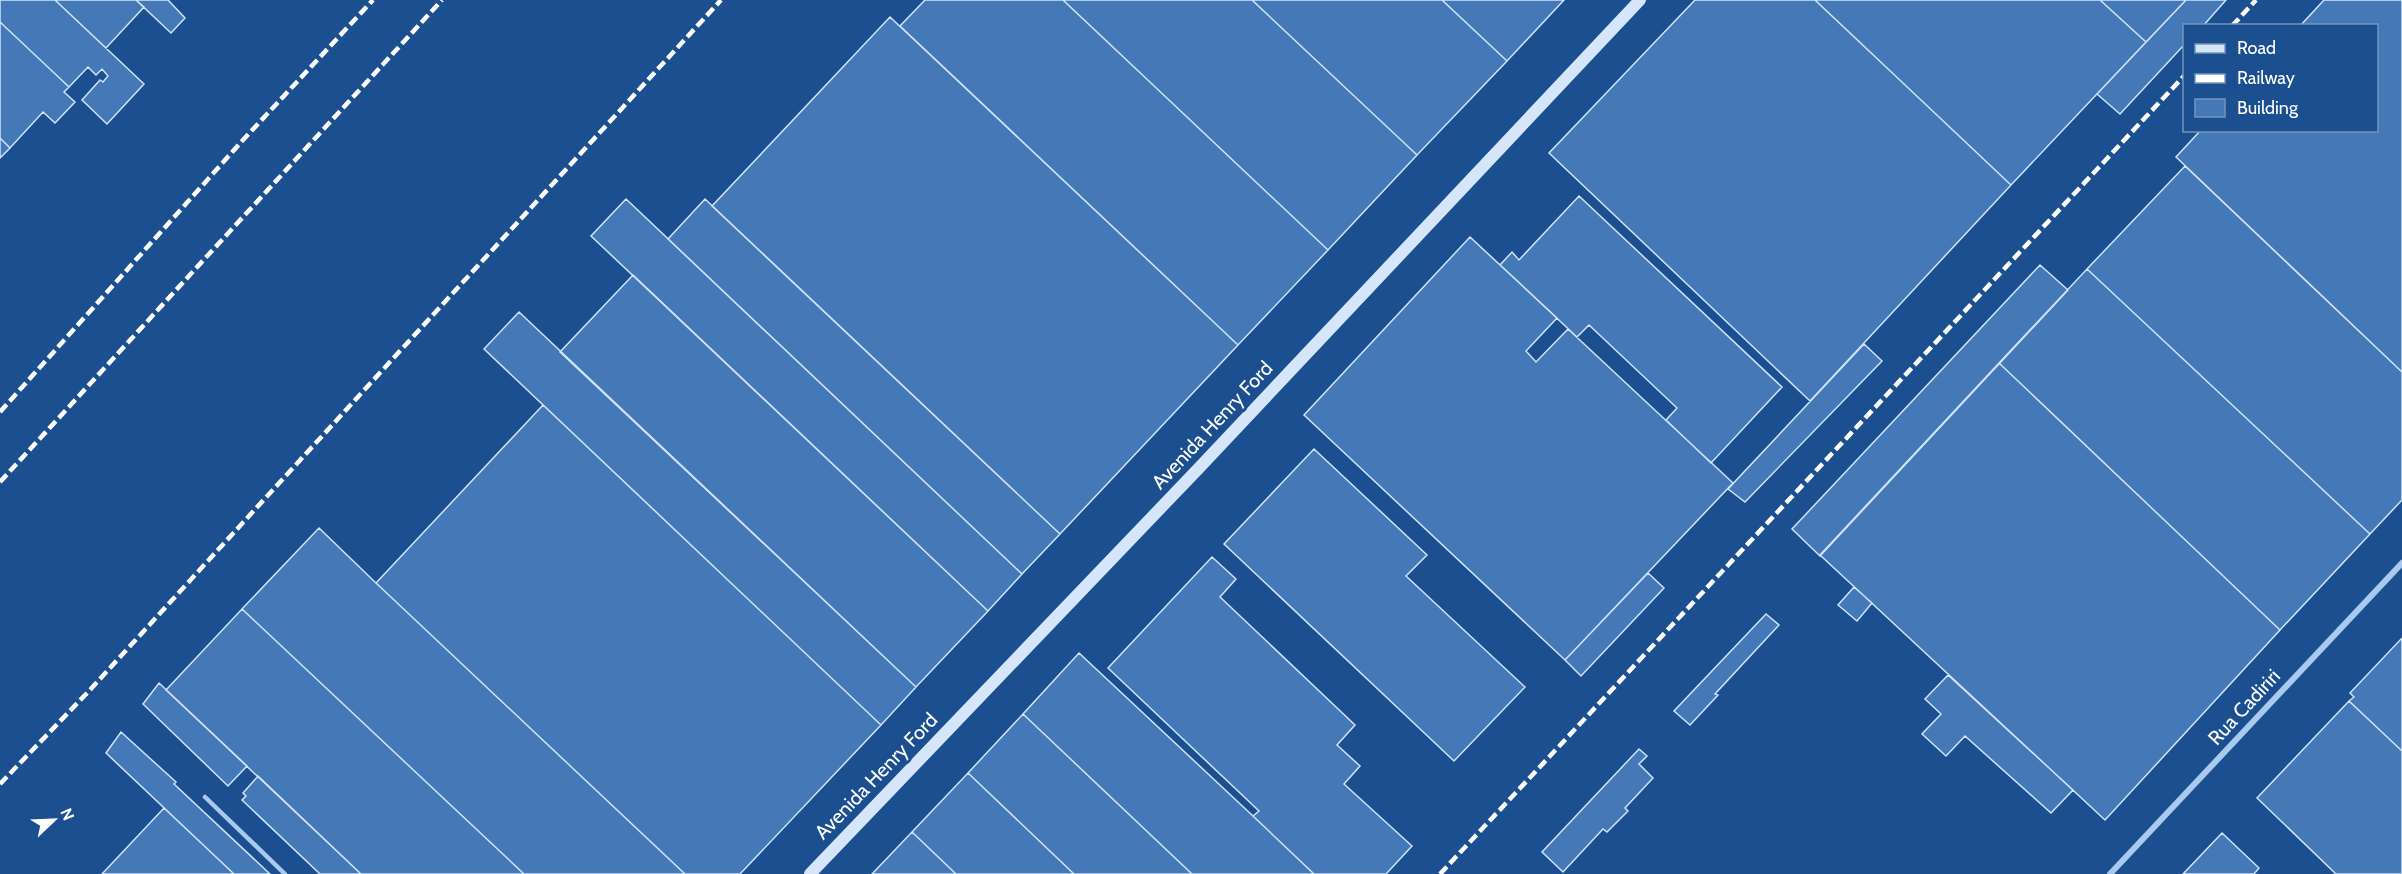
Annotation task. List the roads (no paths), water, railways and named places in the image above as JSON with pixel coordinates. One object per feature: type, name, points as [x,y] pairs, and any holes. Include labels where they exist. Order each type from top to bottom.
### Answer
[{"type":"street","name":"Avenida Henry Ford","points":[[810,874],[1206,460],[1640,0]]},
{"type":"street","name":"Rua Cadiriri","points":[[2110,874],[2402,562]]},
{"type":"lane","points":[[205,797],[285,874]]},
{"type":"railway","points":[[0,412],[243,140],[373,0]]},
{"type":"railway","points":[[0,482],[442,0]]},
{"type":"railway","points":[[0,784],[88,692],[721,0]]},
{"type":"railway","points":[[2234,24],[2256,0]]},
{"type":"railway","points":[[1440,874],[2183,77]]}]
